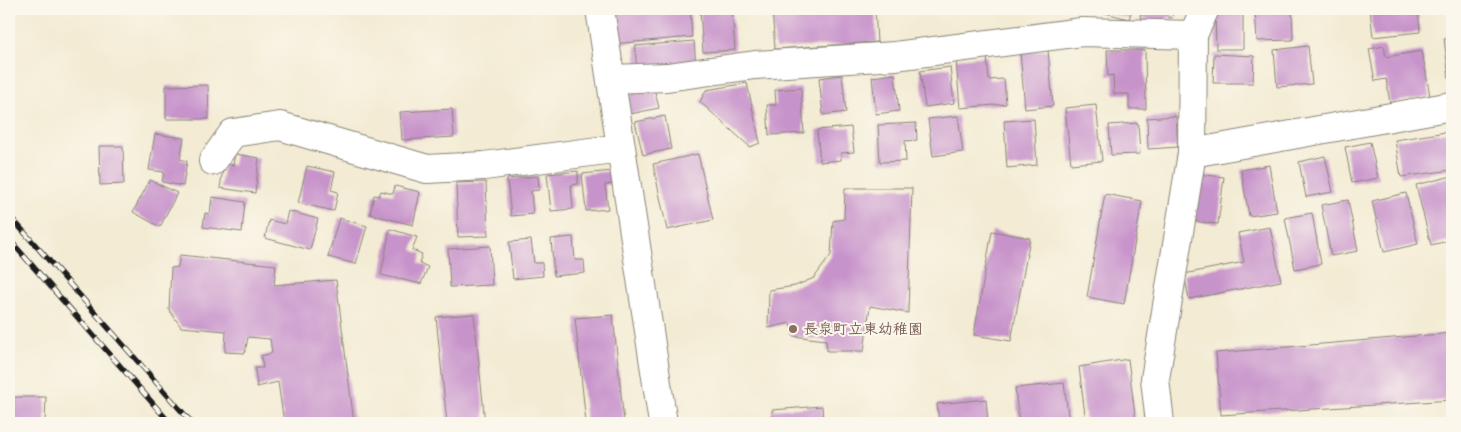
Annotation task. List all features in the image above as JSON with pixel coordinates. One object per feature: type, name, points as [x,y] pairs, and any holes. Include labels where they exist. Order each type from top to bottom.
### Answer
[{"type":"street","points":[[600,9],[663,423]]},
{"type":"street","points":[[1160,423],[1155,379],[1192,153],[1193,35],[1204,9]]},
{"type":"street","points":[[611,79],[667,77],[755,65],[895,56],[1082,32],[1193,35]]},
{"type":"street","points":[[1192,153],[1452,106]]},
{"type":"street","points":[[213,161],[233,133],[280,126],[427,169],[484,166],[621,148]]},
{"type":"building","points":[[609,9],[690,9],[692,37],[612,44]]},
{"type":"building","points":[[700,9],[732,9],[735,50],[703,52]]},
{"type":"building","points":[[772,9],[875,9],[877,42],[775,49]]},
{"type":"building","points":[[1102,9],[1132,9],[1129,19],[1101,12]]},
{"type":"building","points":[[1142,9],[1174,9],[1172,18],[1168,17],[1167,25],[1140,18]]},
{"type":"building","points":[[1215,9],[1243,9],[1243,49],[1216,49]]},
{"type":"building","points":[[1255,9],[1292,9],[1293,40],[1257,41]]},
{"type":"building","points":[[1370,9],[1418,9],[1420,32],[1373,37]]},
{"type":"building","points":[[1452,38],[1452,77],[1449,78],[1444,39]]},
{"type":"building","points":[[694,41],[696,67],[637,72],[635,46]]},
{"type":"building","points":[[1308,46],[1312,84],[1277,87],[1274,50]]},
{"type":"building","points":[[1384,46],[1386,57],[1422,51],[1430,96],[1390,103],[1386,79],[1375,81],[1369,49]]},
{"type":"building","points":[[1048,50],[1053,106],[1025,109],[1020,52]]},
{"type":"building","points":[[1107,50],[1145,50],[1146,109],[1129,109],[1129,94],[1114,94],[1113,75],[1108,76]]},
{"type":"building","points":[[1214,54],[1254,56],[1253,83],[1213,83]]},
{"type":"building","points":[[987,56],[989,80],[1004,79],[1006,104],[960,108],[956,59]]},
{"type":"building","points":[[950,67],[954,103],[925,107],[920,71]]},
{"type":"building","points":[[895,74],[899,111],[876,114],[872,77]]},
{"type":"building","points":[[842,75],[846,112],[823,115],[819,78]]},
{"type":"building","points":[[747,83],[760,143],[750,147],[700,102],[706,90]]},
{"type":"building","points":[[208,85],[209,119],[166,119],[166,86]]},
{"type":"building","points":[[654,88],[659,108],[630,114],[626,94]]},
{"type":"building","points":[[801,88],[804,133],[769,135],[767,105],[776,105],[775,90]]},
{"type":"building","points":[[1096,105],[1102,161],[1071,164],[1065,108]]},
{"type":"building","points":[[452,109],[454,137],[402,140],[400,112]]},
{"type":"building","points":[[665,116],[671,149],[643,155],[635,122]]},
{"type":"building","points":[[958,116],[963,152],[933,156],[928,119]]},
{"type":"building","points":[[1176,116],[1178,147],[1148,149],[1147,118]]},
{"type":"building","points":[[1034,119],[1037,165],[1007,168],[1004,121]]},
{"type":"building","points":[[916,123],[917,140],[905,141],[906,161],[880,162],[878,125]]},
{"type":"building","points":[[1138,123],[1140,154],[1111,155],[1109,125]]},
{"type":"building","points":[[851,127],[854,152],[841,153],[841,160],[820,162],[817,130]]},
{"type":"building","points":[[1446,132],[1452,170],[1401,177],[1395,140]]},
{"type":"building","points":[[155,134],[184,138],[180,159],[187,161],[183,186],[162,182],[164,172],[149,170]]},
{"type":"building","points":[[1370,142],[1378,178],[1352,183],[1345,147]]},
{"type":"building","points":[[99,146],[123,146],[124,184],[100,185]]},
{"type":"building","points":[[235,154],[259,158],[255,193],[220,188],[224,163],[233,165]]},
{"type":"building","points":[[698,154],[713,220],[667,230],[653,164]]},
{"type":"building","points":[[1325,156],[1333,192],[1306,197],[1299,162]]},
{"type":"building","points":[[1269,165],[1277,212],[1249,216],[1241,170]]},
{"type":"building","points":[[307,166],[335,172],[331,190],[338,192],[334,211],[298,203]]},
{"type":"building","points":[[578,171],[578,184],[571,185],[573,209],[551,211],[547,174]]},
{"type":"building","points":[[613,171],[614,184],[605,185],[608,209],[586,211],[582,174]]},
{"type":"building","points":[[1195,174],[1224,177],[1218,224],[1190,221]]},
{"type":"building","points":[[538,176],[539,190],[531,191],[533,214],[511,216],[507,179]]},
{"type":"building","points":[[1452,176],[1452,240],[1431,245],[1416,185]]},
{"type":"building","points":[[150,180],[177,193],[160,227],[133,212]]},
{"type":"building","points":[[486,182],[488,236],[458,237],[456,183]]},
{"type":"building","points":[[395,186],[420,192],[413,225],[370,214],[374,195],[379,196],[381,191],[393,194]]},
{"type":"building","points":[[845,188],[912,188],[908,313],[870,306],[864,351],[827,351],[826,340],[793,336],[790,323],[768,328],[769,290],[795,286],[814,278],[831,255],[833,221],[844,219]]},
{"type":"building","points":[[1406,193],[1418,244],[1384,252],[1372,201]]},
{"type":"building","points":[[1105,194],[1142,201],[1124,304],[1087,297]]},
{"type":"building","points":[[212,197],[245,202],[242,232],[203,227],[205,213],[210,214]]},
{"type":"building","points":[[1348,200],[1358,251],[1331,256],[1321,205]]},
{"type":"building","points":[[288,211],[318,219],[310,250],[265,238],[269,220],[285,224]]},
{"type":"building","points":[[1312,213],[1321,264],[1295,269],[1285,218]]},
{"type":"building","points":[[339,218],[367,226],[356,264],[328,257]]},
{"type":"building","points":[[1270,227],[1281,281],[1189,299],[1184,274],[1244,262],[1238,233]]},
{"type":"building","points":[[390,229],[417,237],[412,250],[422,254],[419,263],[428,267],[421,284],[381,275]]},
{"type":"building","points":[[992,231],[1030,238],[1011,341],[974,335]]},
{"type":"building","points":[[573,237],[575,260],[584,260],[585,273],[554,276],[551,239]]},
{"type":"building","points":[[531,240],[534,263],[542,263],[543,276],[513,279],[509,242]]},
{"type":"building","points":[[490,246],[492,285],[450,287],[448,249]]},
{"type":"building","points":[[180,255],[276,265],[274,285],[336,280],[354,423],[284,423],[278,382],[257,387],[255,368],[263,368],[261,356],[272,353],[270,339],[248,337],[245,353],[225,352],[226,331],[181,327],[169,310],[171,268],[178,267]]},
{"type":"building","points":[[474,314],[485,423],[447,423],[436,317]]},
{"type":"building","points":[[613,315],[624,423],[586,423],[575,318]]},
{"type":"building","points":[[1452,333],[1452,400],[1221,415],[1216,353]]},
{"type":"building","points":[[1128,359],[1136,423],[1086,423],[1079,367]]},
{"type":"building","points":[[1064,383],[1069,423],[1019,423],[1015,388]]},
{"type":"building","points":[[9,397],[46,397],[45,423],[9,423]]},
{"type":"building","points":[[986,399],[988,423],[939,423],[937,404]]},
{"type":"building","points":[[822,406],[823,423],[773,423],[772,410]]},
{"type":"railway","points":[[9,215],[192,423]]},
{"type":"railway","points":[[9,239],[170,423]]},
{"type":"place","name":"長泉町立東幼稚園","points":[[793,329]]}]
